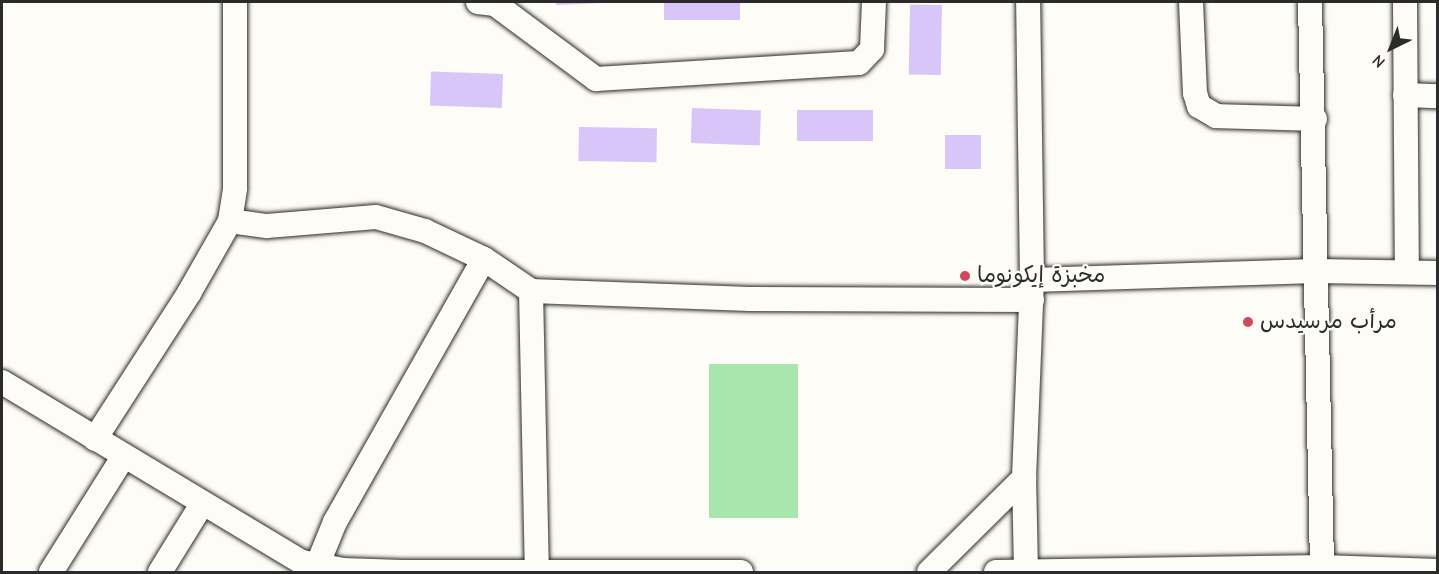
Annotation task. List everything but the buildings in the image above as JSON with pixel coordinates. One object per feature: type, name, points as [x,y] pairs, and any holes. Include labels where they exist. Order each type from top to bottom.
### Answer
[{"type":"street","points":[[95,439],[189,293],[230,220],[235,188],[235,2]]},
{"type":"street","points":[[478,2],[495,4],[596,80],[859,63],[872,49],[874,2]]},
{"type":"street","points":[[1026,571],[1024,478],[1032,290],[1028,2]]},
{"type":"street","points":[[1191,2],[1195,93],[1199,106],[1208,114],[1315,119]]},
{"type":"street","points":[[1310,2],[1315,119],[1316,271],[1311,569]]},
{"type":"street","points":[[1405,2],[1407,272]]},
{"type":"street","points":[[1405,95],[1437,96]]},
{"type":"street","points":[[230,220],[267,226],[376,217],[425,231],[484,259],[531,291],[750,299],[1032,290],[1316,271],[1437,273]]},
{"type":"street","points":[[306,567],[335,522],[484,259]]},
{"type":"street","points":[[531,291],[537,570]]},
{"type":"street","points":[[2,382],[306,567],[402,572],[537,570],[741,573]]},
{"type":"street","points":[[51,573],[123,457]]},
{"type":"street","points":[[929,573],[1024,478]]},
{"type":"street","points":[[160,573],[202,504]]},
{"type":"street","points":[[996,573],[1311,569],[1437,571]]},
{"type":"green space","points":[[709,364],[798,364],[798,518],[709,518]]},
{"type":"place","name":"مخبزة إيكونوما","points":[[965,276]]},
{"type":"place","name":"مرأب مرسيدس","points":[[1248,322]]}]
